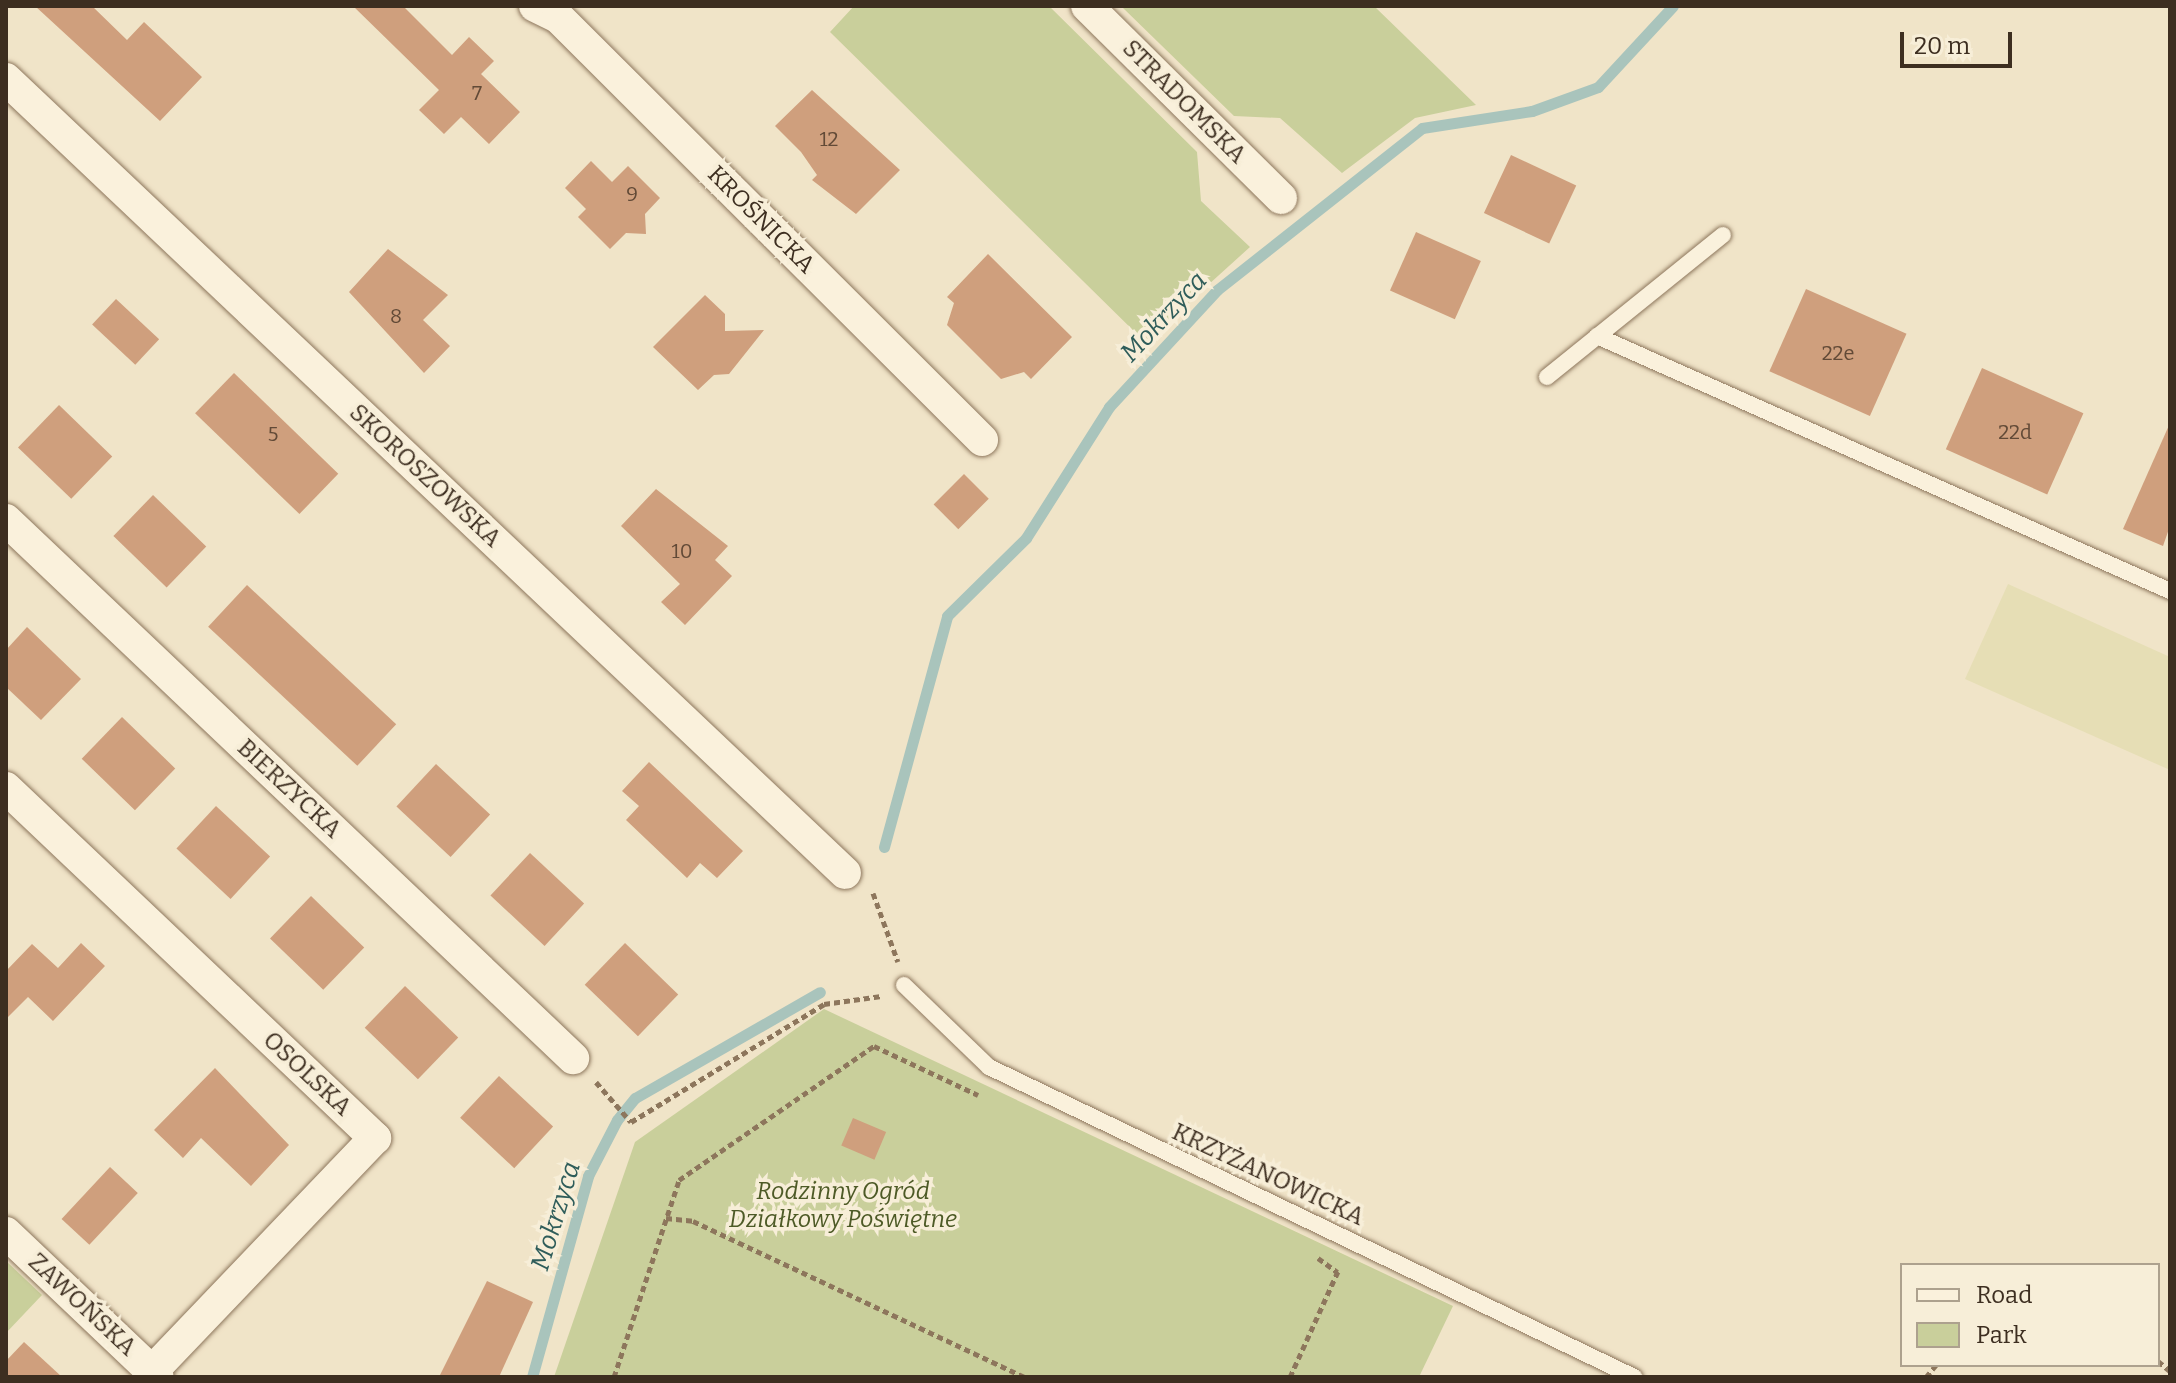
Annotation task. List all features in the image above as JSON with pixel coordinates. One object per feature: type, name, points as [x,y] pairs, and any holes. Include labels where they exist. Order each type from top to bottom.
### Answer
[{"type":"street","name":"KROŚNICKA","points":[[535,6],[558,17],[982,440]]},
{"type":"street","name":"STRADOMSKA","points":[[1087,6],[1281,198]]},
{"type":"street","name":"SKOROSZOWSKA","points":[[6,79],[845,873]]},
{"type":"street","name":"BIERZYCKA","points":[[6,520],[573,1058]]},
{"type":"street","name":"OSOLSKA","points":[[6,788],[375,1138],[155,1374]]},
{"type":"street","name":"ZAWOŃSKA","points":[[6,1233],[155,1374]]},
{"type":"lane","points":[[1547,377],[1723,235]]},
{"type":"lane","points":[[1597,336],[2170,591]]},
{"type":"lane","name":"KRZYŻANOWICKA","points":[[904,985],[989,1067],[1634,1377]]},
{"type":"path","points":[[616,1103],[631,1122],[824,1004],[864,1004],[904,985],[875,896],[864,879],[845,873]]},
{"type":"path","points":[[614,1377],[679,1180],[874,1046],[990,1101]]},
{"type":"path","points":[[666,1218],[693,1221],[1025,1377]]},
{"type":"path","points":[[1290,1377],[1337,1272],[1355,1243]]},
{"type":"path","points":[[1308,1251],[1337,1272]]},
{"type":"shaded area","points":[[2008,584],[2170,657],[2170,770],[1965,679]]},
{"type":"green space","points":[[854,6],[1049,6],[1197,152],[1201,201],[1250,247],[1145,342],[830,32]]},
{"type":"green space","points":[[1374,6],[1476,105],[1415,118],[1342,173],[1280,118],[1234,116],[1122,7]]},
{"type":"green space","name":"Rodzinny Ogród Działkowy Poświętne","points":[[824,1009],[1453,1306],[1419,1377],[554,1377],[635,1142]]},
{"type":"green space","points":[[6,1261],[42,1295],[6,1333]]},
{"type":"building","points":[[35,6],[92,6],[127,40],[144,22],[202,77],[160,121]]},
{"type":"building","points":[[353,6],[403,6],[452,55],[469,37],[494,61],[481,74],[520,112],[489,144],[461,117],[444,134],[419,110],[439,90]]},
{"type":"building","points":[[812,90],[900,170],[856,214],[812,180],[817,175],[801,152],[775,126]]},
{"type":"building","points":[[1511,155],[1576,185],[1549,243],[1484,213]]},
{"type":"building","points":[[591,161],[612,182],[628,166],[660,198],[645,214],[646,234],[626,233],[610,249],[578,217],[586,209],[565,188]]},
{"type":"building","points":[[1416,232],[1481,261],[1455,319],[1390,290]]},
{"type":"building","points":[[388,249],[448,295],[423,320],[450,346],[424,373],[349,292]]},
{"type":"building","points":[[988,254],[1072,337],[1031,379],[1024,372],[1001,379],[947,325],[954,303],[947,297]]},
{"type":"building","points":[[1806,289],[1906,334],[1870,416],[1769,371]]},
{"type":"building","points":[[705,295],[725,314],[725,331],[764,330],[729,374],[714,375],[698,390],[653,347]]},
{"type":"building","points":[[116,299],[159,339],[135,365],[92,325]]},
{"type":"building","points":[[1982,368],[2083,413],[2047,494],[1946,449]]},
{"type":"building","points":[[234,373],[338,474],[299,514],[195,413]]},
{"type":"building","points":[[59,405],[112,456],[71,499],[18,447]]},
{"type":"building","points":[[2170,423],[2170,526],[2163,546],[2123,529]]},
{"type":"building","points":[[964,474],[989,499],[958,529],[934,504]]},
{"type":"building","points":[[656,489],[728,546],[715,560],[732,576],[685,625],[661,602],[680,584],[621,526]]},
{"type":"building","points":[[153,495],[206,546],[167,587],[113,536]]},
{"type":"building","points":[[247,585],[396,724],[357,766],[208,627]]},
{"type":"building","points":[[27,627],[81,679],[41,720],[6,687],[6,650]]},
{"type":"building","points":[[122,717],[175,768],[135,810],[82,759]]},
{"type":"building","points":[[649,762],[743,851],[717,878],[700,863],[687,878],[626,820],[639,806],[622,791]]},
{"type":"building","points":[[436,764],[490,814],[451,857],[396,806]]},
{"type":"building","points":[[216,806],[270,856],[231,899],[176,848]]},
{"type":"building","points":[[530,853],[584,903],[545,946],[490,895]]},
{"type":"building","points":[[311,896],[364,947],[323,990],[270,938]]},
{"type":"building","points":[[81,943],[105,966],[53,1021],[28,997],[6,1019],[6,971],[32,944],[58,968]]},
{"type":"building","points":[[625,943],[678,994],[638,1036],[585,985]]},
{"type":"building","points":[[405,986],[458,1037],[418,1079],[365,1028]]},
{"type":"building","points":[[215,1068],[289,1145],[251,1186],[201,1138],[183,1158],[154,1130]]},
{"type":"building","points":[[499,1076],[553,1126],[514,1168],[460,1118]]},
{"type":"building","points":[[853,1118],[886,1132],[874,1160],[841,1146]]},
{"type":"building","points":[[110,1167],[138,1193],[89,1245],[62,1219]]},
{"type":"building","points":[[487,1281],[533,1302],[499,1377],[439,1377]]},
{"type":"building","points":[[24,1342],[62,1377],[6,1377],[6,1361]]},
{"type":"waterway","name":"Mokrzyca","points":[[884,847],[947,616],[1026,538],[1109,407],[1217,290],[1422,128],[1532,111],[1598,87],[1673,6]]},
{"type":"waterway","name":"Mokrzyca","points":[[532,1377],[588,1176],[617,1120],[635,1098],[820,992]]}]
